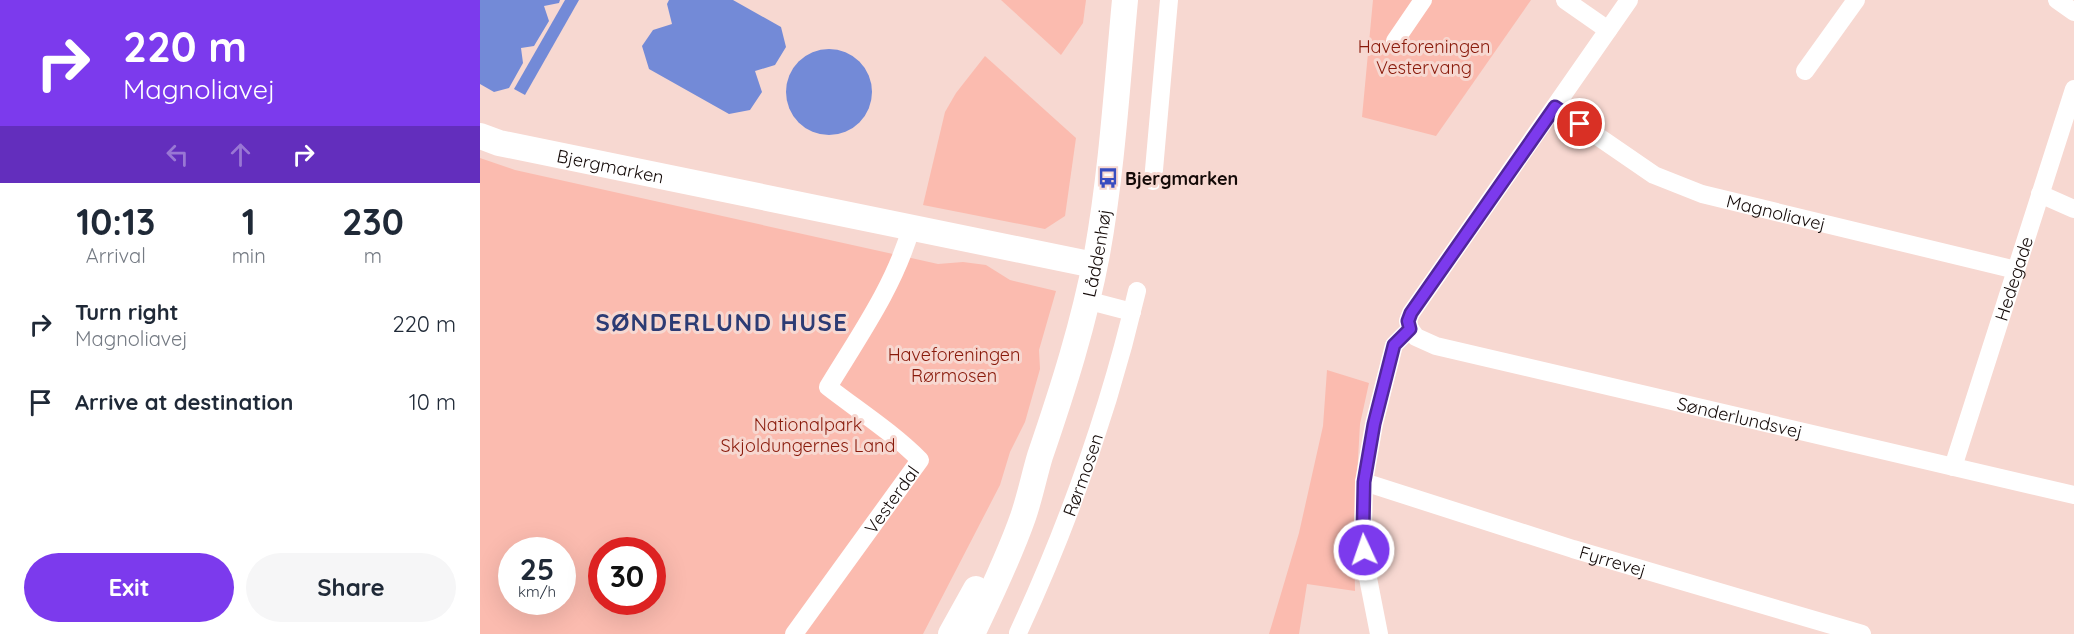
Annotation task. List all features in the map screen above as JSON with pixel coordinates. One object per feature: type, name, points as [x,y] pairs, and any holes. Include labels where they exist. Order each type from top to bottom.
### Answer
[{"type":"street","name":"Låddenhøj","points":[[972,634],[1024,516],[1038,462],[1065,381],[1086,300],[1108,178],[1125,0]]},
{"type":"street","points":[[1153,181],[1169,0]]},
{"type":"street","points":[[1395,41],[1423,0]]},
{"type":"street","points":[[1565,0],[1608,30]]},
{"type":"street","points":[[1379,634],[1368,578],[1363,532],[1364,482],[1374,424],[1394,345],[1410,329],[1408,321],[1411,313],[1629,0]]},
{"type":"street","points":[[1805,71],[1856,0]]},
{"type":"street","points":[[2057,0],[2074,12]]},
{"type":"street","name":"Hedegade","points":[[1953,467],[2074,89]]},
{"type":"street","name":"Magnoliavej","points":[[1555,107],[1654,175],[1677,186],[2016,270]]},
{"type":"street","name":"Bjergmarken","points":[[480,136],[499,142],[1094,265]]},
{"type":"street","points":[[2040,194],[2074,210]]},
{"type":"street","name":"Vesterdal","points":[[794,634],[920,460],[899,439],[867,418],[828,387],[874,310],[904,251],[911,228]]},
{"type":"street","name":"Rørmosen","points":[[1018,633],[1059,541],[1081,482],[1111,392],[1137,291]]},
{"type":"street","points":[[1086,300],[1132,312]]},
{"type":"street","name":"Sønderlundsvej","points":[[1410,329],[1416,337],[1436,346],[2074,495]]},
{"type":"street","name":"Låddenhøj","points":[[951,634],[980,582],[1038,462]]},
{"type":"street","name":"Fyrrevej","points":[[1364,482],[1573,549],[1862,634]]},
{"type":"green space","points":[[1001,0],[1086,0],[1083,23],[1061,55]]},
{"type":"green space","name":"Haveforeningen Vestervang","points":[[1373,0],[1531,0],[1436,136],[1362,117]]},
{"type":"green space","points":[[985,56],[1076,138],[1065,216],[1045,229],[923,205],[945,112],[956,93]]},
{"type":"green space","name":"Nationalpark Skjoldungernes Land","points":[[480,158],[515,170],[938,264],[963,262],[986,265],[1010,280],[1056,291],[1039,350],[1040,369],[1025,422],[1010,452],[1000,485],[923,634],[480,634]]},
{"type":"green space","points":[[1327,370],[1369,383],[1360,424],[1354,529],[1355,591],[1307,584],[1299,634],[1269,634],[1299,533],[1323,426]]},
{"type":"water","points":[[480,0],[560,0],[559,3],[544,6],[549,21],[534,46],[521,48],[523,63],[509,88],[494,92],[480,84]]},
{"type":"water","points":[[565,0],[579,0],[525,95],[514,89]]},
{"type":"water","points":[[669,0],[733,0],[781,27],[786,47],[775,65],[755,71],[762,92],[750,110],[729,114],[649,69],[642,46],[653,30],[672,24],[667,4]]},
{"type":"water","points":[[829,49],[853,56],[865,68],[872,92],[865,116],[853,128],[829,135],[805,128],[793,116],[786,92],[793,68],[805,56]]},
{"type":"place","name":"Bjergmarken","points":[[1108,178]]},
{"type":"district","name":"SØNDERLUND HUSE","points":[[722,322]]},
{"type":"route","points":[[1364,550],[1364,482],[1374,424],[1394,345],[1410,329],[1408,321],[1411,313],[1555,107],[1580,124]]},
{"type":"park label","name":"Haveforeningen Rørmosen","points":[[954,364]]}]
